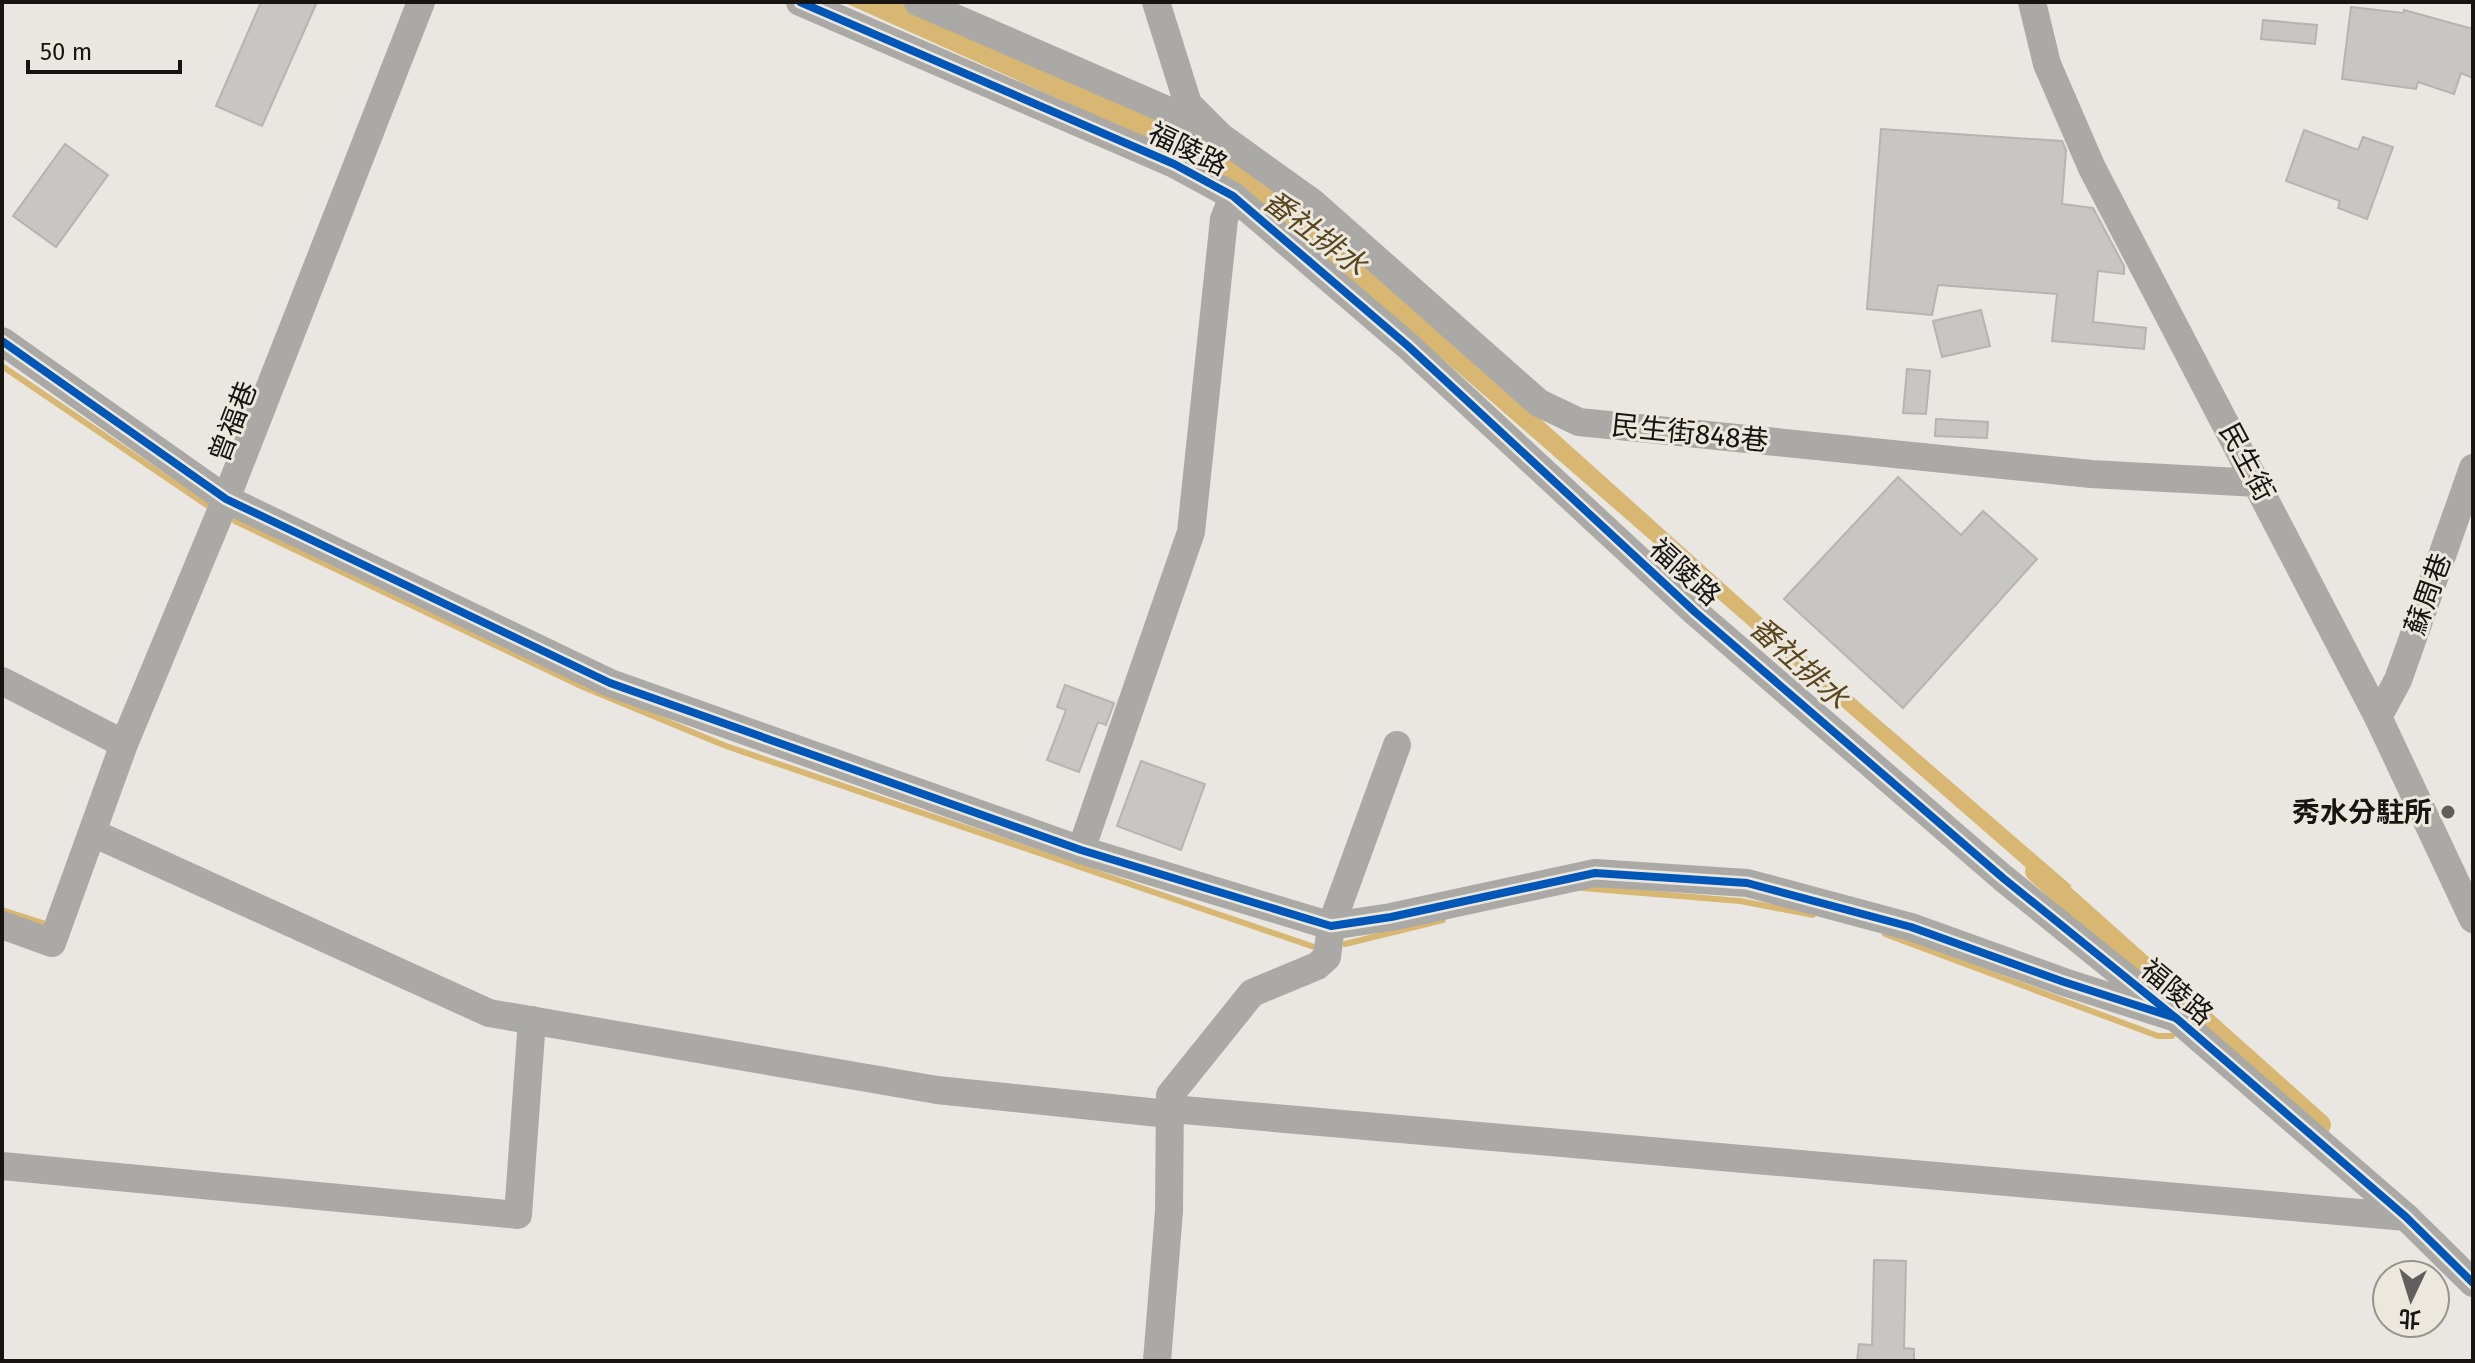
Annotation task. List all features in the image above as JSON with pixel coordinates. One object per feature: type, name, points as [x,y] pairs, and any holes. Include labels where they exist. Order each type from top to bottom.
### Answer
[{"type":"street","name":"曾福巷","points":[[2,925],[52,943],[124,744],[226,499],[421,2]]},
{"type":"street","name":"福陵路","points":[[800,2],[1200,178],[1233,196],[1408,346],[1695,612],[2003,878],[2176,1018],[2406,1217],[2473,1283]]},
{"type":"street","points":[[918,2],[1218,134]]},
{"type":"street","points":[[1156,2],[1188,104],[1218,134]]},
{"type":"street","name":"民生街","points":[[2032,2],[2047,64],[2092,168],[2378,717],[2461,863],[2473,919]]},
{"type":"street","points":[[1200,178],[1218,134]]},
{"type":"street","name":"民生街848巷","points":[[1218,134],[1313,203],[1539,403],[1579,422],[2091,474],[2258,483]]},
{"type":"street","points":[[1081,850],[1191,532],[1224,219],[1233,196]]},
{"type":"street","points":[[2,341],[226,499],[610,683],[1081,850],[1331,926],[1391,917],[1595,873],[1747,883],[1911,927],[2176,1018]]},
{"type":"street","name":"蘇周巷","points":[[2378,717],[2398,680],[2473,468]]},
{"type":"street","points":[[2,681],[124,744]]},
{"type":"street","points":[[1157,1361],[1169,1211],[1170,1095],[1252,993],[1317,966],[1327,957],[1331,926],[1397,745]]},
{"type":"street","points":[[93,833],[489,1013],[937,1090],[1159,1113],[1172,1109],[2406,1217]]},
{"type":"street","points":[[2,1166],[518,1215],[532,1020]]},
{"type":"water","points":[[843,2],[909,2],[1206,139],[1195,160]]},
{"type":"water","points":[[1227,153],[1366,262],[1779,633],[2072,886],[2053,891],[1345,274],[1218,170]]},
{"type":"building","points":[[261,2],[317,2],[262,126],[216,106]]},
{"type":"building","points":[[2351,7],[2403,13],[2404,10],[2473,29],[2473,78],[2461,73],[2454,94],[2418,82],[2416,89],[2342,79]]},
{"type":"building","points":[[2263,20],[2317,25],[2315,44],[2261,39]]},
{"type":"building","points":[[1881,129],[2062,141],[2066,150],[2062,204],[2093,208],[2124,266],[2124,274],[2098,271],[2093,322],[2146,328],[2144,349],[2052,341],[2057,294],[1938,285],[1932,315],[1867,309]]},
{"type":"building","points":[[2304,130],[2358,150],[2363,137],[2393,147],[2367,219],[2338,208],[2340,201],[2286,181]]},
{"type":"building","points":[[65,144],[108,175],[56,247],[13,216]]},
{"type":"building","points":[[1981,310],[1990,346],[1942,357],[1933,321]]},
{"type":"building","points":[[1907,369],[1930,371],[1926,414],[1903,413]]},
{"type":"building","points":[[1936,419],[1988,422],[1987,438],[1935,436]]},
{"type":"building","points":[[1898,477],[1961,535],[1983,511],[2037,559],[1903,708],[1784,599]]},
{"type":"building","points":[[1065,685],[1114,703],[1106,725],[1098,722],[1079,772],[1047,760],[1066,710],[1057,707]]},
{"type":"building","points":[[1141,761],[1205,784],[1181,850],[1117,826]]},
{"type":"building","points":[[1874,1260],[1906,1261],[1904,1348],[1914,1349],[1914,1361],[1857,1361],[1859,1344],[1872,1345]]},
{"type":"waterway","name":"番社排水","points":[[1178,134],[1191,140],[1245,180]]},
{"type":"waterway","points":[[2,366],[214,510]]},
{"type":"waterway","points":[[235,521],[583,687],[726,746],[1320,949]]},
{"type":"waterway","name":"番社排水","points":[[2036,871],[2320,1125]]},
{"type":"waterway","points":[[1582,888],[1740,901],[1813,915]]},
{"type":"waterway","points":[[2,910],[52,926]]},
{"type":"waterway","points":[[1345,944],[1443,920]]},
{"type":"waterway","points":[[1885,934],[2158,1036],[2172,1036]]},
{"type":"cycle path","points":[[800,2],[1174,164],[1233,196],[1408,346],[1695,612],[2003,878],[2176,1018],[2406,1217],[2473,1283]]},
{"type":"cycle path","points":[[2,341],[226,499],[610,683],[1081,850],[1331,926],[1391,917],[1595,873],[1747,883],[1911,927],[2176,1018]]},
{"type":"place","name":"秀水分駐所","points":[[2448,812]]}]
